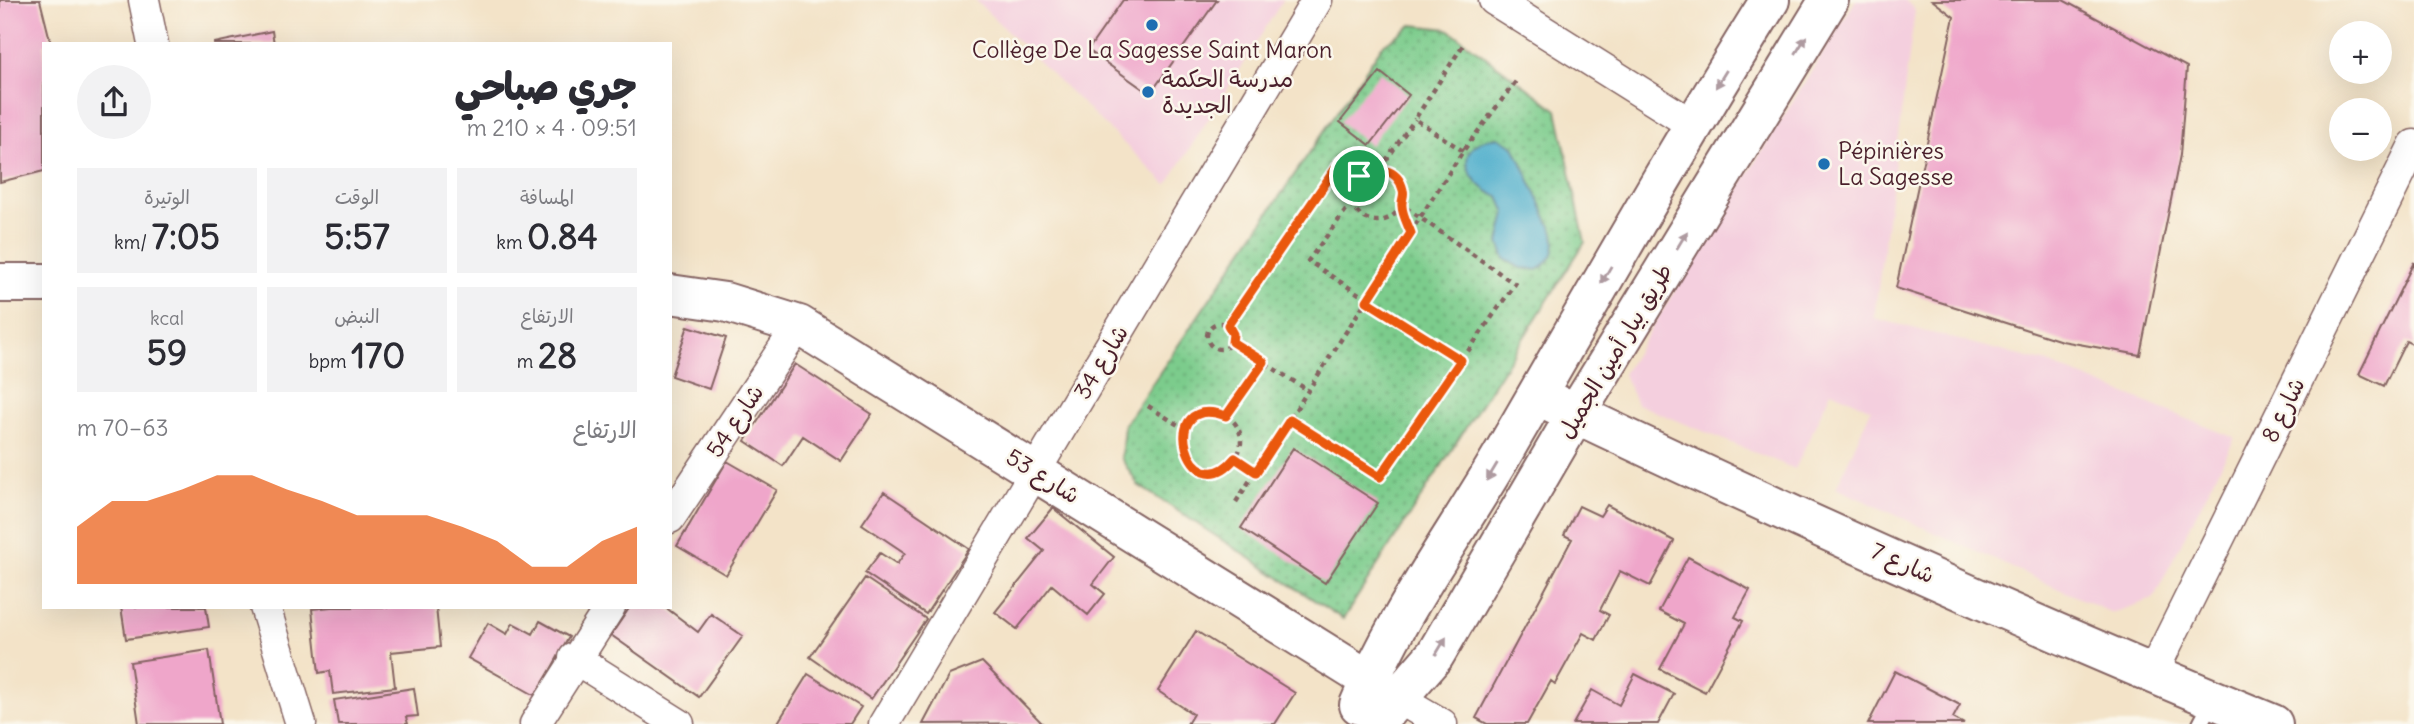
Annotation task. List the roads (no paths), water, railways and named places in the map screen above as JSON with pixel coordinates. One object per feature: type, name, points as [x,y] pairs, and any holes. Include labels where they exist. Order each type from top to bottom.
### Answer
[{"type":"street","points":[[144,0],[153,42]]},
{"type":"street","name":"شارع 34","points":[[884,724],[1317,0]]},
{"type":"street","points":[[1494,0],[1693,125]]},
{"type":"street","name":"طريق بيار أمين الجميل","points":[[1381,701],[1394,633],[1693,125],[1770,0]]},
{"type":"street","name":"طريق بيار أمين الجميل","points":[[1381,701],[1435,655],[1576,414],[1829,0]]},
{"type":"street","name":"شارع 8","points":[[2152,674],[2414,145]]},
{"type":"street","points":[[0,283],[42,283]]},
{"type":"street","name":"شارع 53","points":[[672,294],[725,302],[799,325],[1036,471],[1381,701]]},
{"type":"street","name":"شارع 54","points":[[672,514],[799,325]]},
{"type":"street","name":"شارع 7","points":[[1536,395],[2152,674],[2206,712],[2273,724]]},
{"type":"street","points":[[266,609],[301,724]]},
{"type":"street","points":[[535,724],[609,609]]},
{"type":"street","points":[[575,658],[679,724]]},
{"type":"street","points":[[1352,724],[1381,701],[1442,724]]},
{"type":"water","points":[[1498,137],[1514,146],[1554,233],[1553,254],[1538,270],[1520,268],[1505,259],[1499,243],[1506,213],[1499,197],[1477,183],[1467,164],[1473,147]]},
{"type":"place","name":"Collège De La Sagesse Saint Maron","points":[[1152,25]]},
{"type":"place","name":"مدرسة الحكمة الجديدة","points":[[1148,92]]},
{"type":"place","name":"Pépinières La Sagesse","points":[[1824,164]]}]
